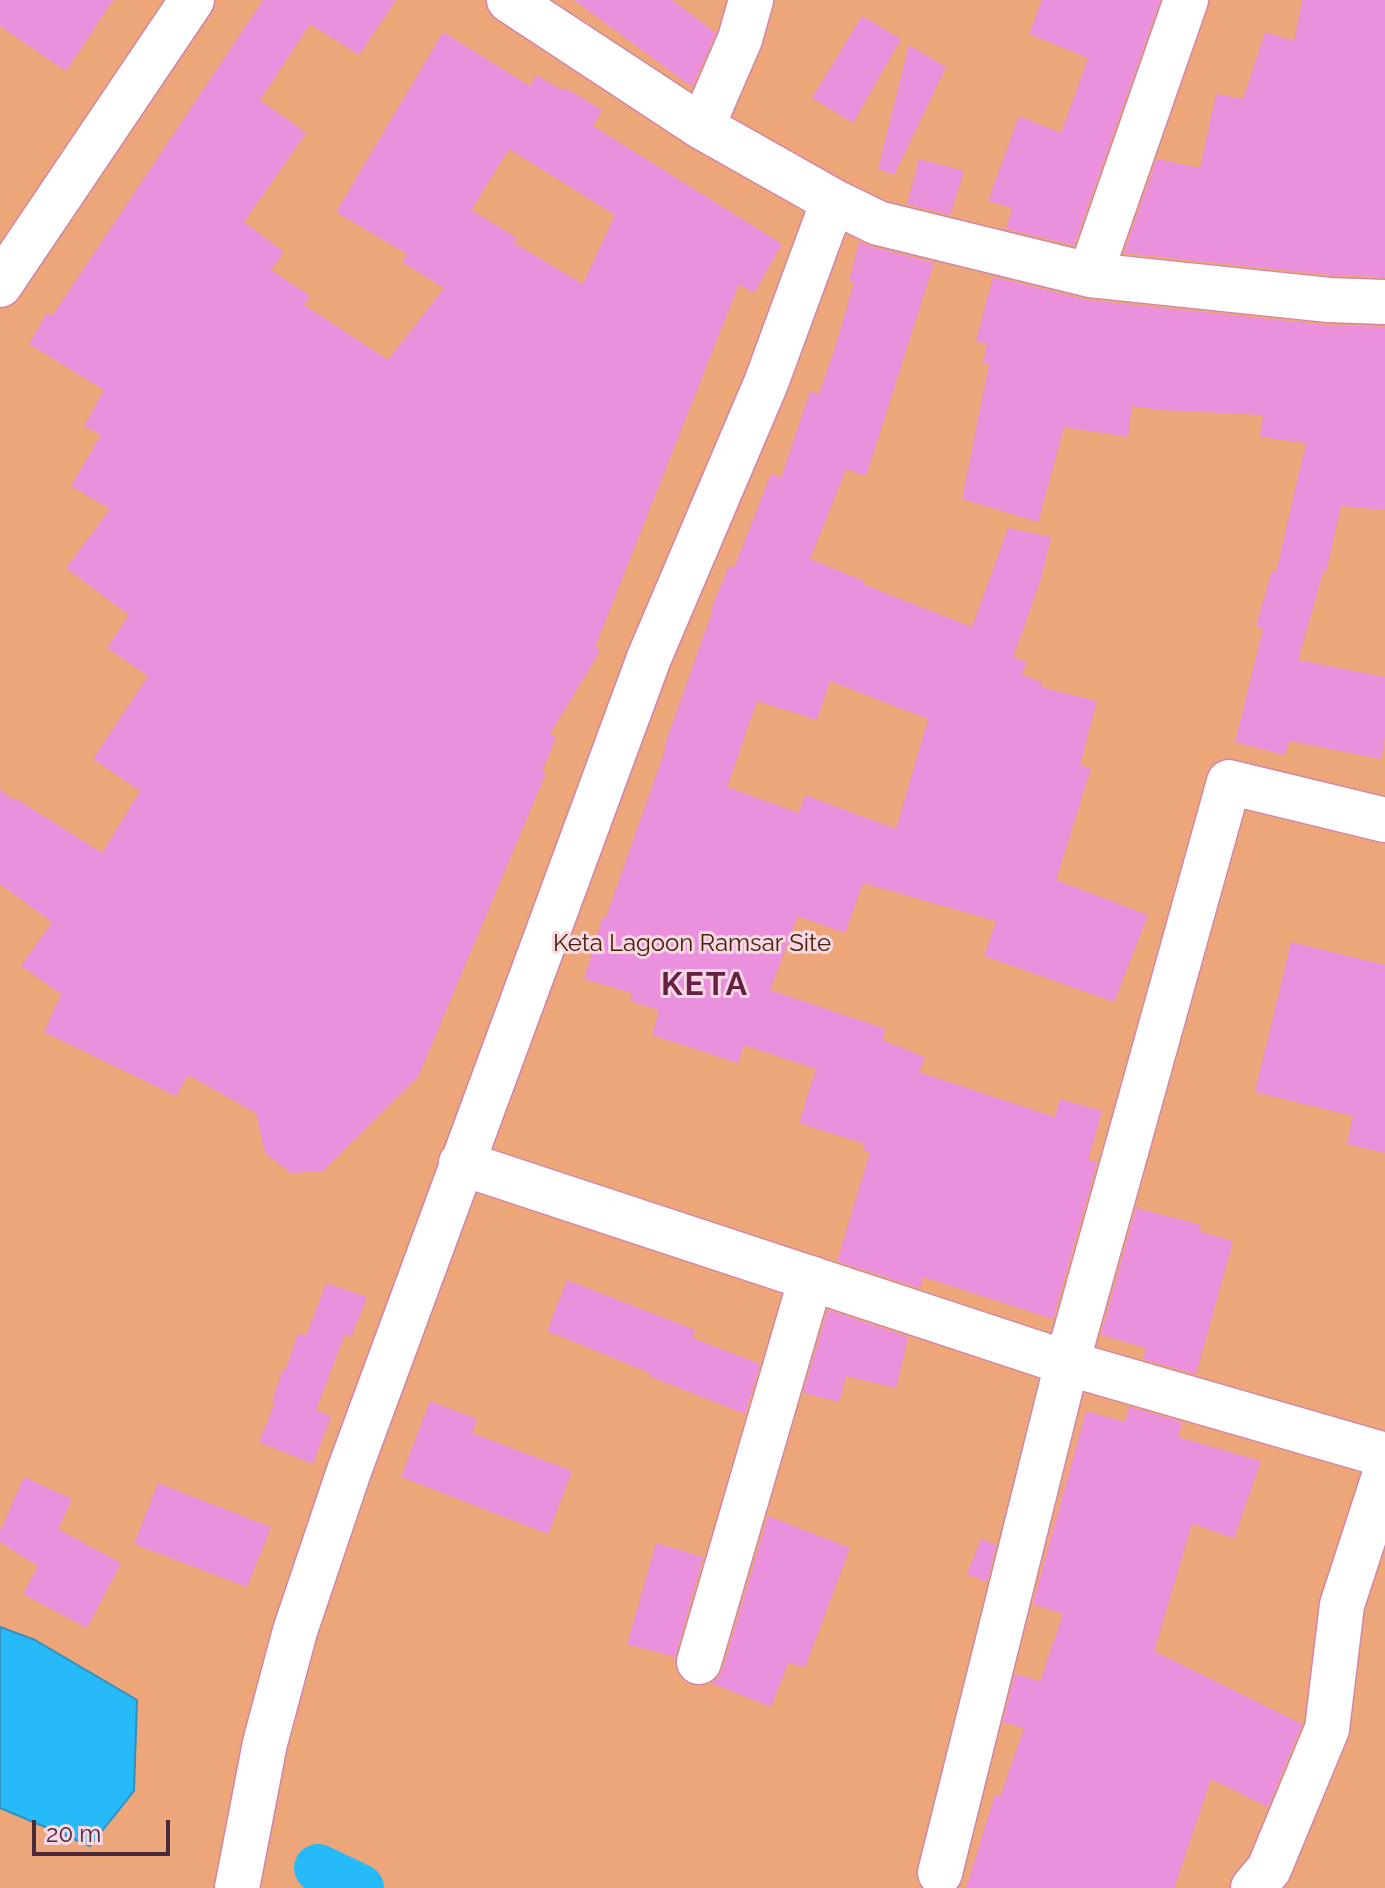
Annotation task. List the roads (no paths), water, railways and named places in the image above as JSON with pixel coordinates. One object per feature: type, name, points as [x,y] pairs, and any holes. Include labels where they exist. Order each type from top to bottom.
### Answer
[{"type":"street","points":[[3,275],[192,0]]},
{"type":"street","points":[[509,0],[702,127],[878,223],[1090,275],[1329,300],[1385,302]]},
{"type":"street","points":[[702,127],[740,39],[751,0]]},
{"type":"street","points":[[1090,275],[1186,0]]},
{"type":"street","points":[[237,1888],[265,1743],[295,1631],[349,1471],[649,658],[766,383],[833,201]]},
{"type":"street","points":[[940,1873],[1067,1363],[1229,782],[1385,820]]},
{"type":"street","points":[[461,1163],[1067,1363],[1385,1455]]},
{"type":"street","points":[[699,1662],[811,1278]]},
{"type":"street","points":[[1253,1888],[1269,1869],[1327,1729],[1342,1605],[1385,1473]]},
{"type":"water","points":[[0,1627],[35,1640],[137,1700],[134,1791],[90,1846],[0,1808]]},
{"type":"waterway","points":[[318,1868],[360,1888]]},
{"type":"district","name":"KETA","points":[[705,985]]},
{"type":"park label","name":"Keta Lagoon Ramsar Site","points":[[692,944]]}]
